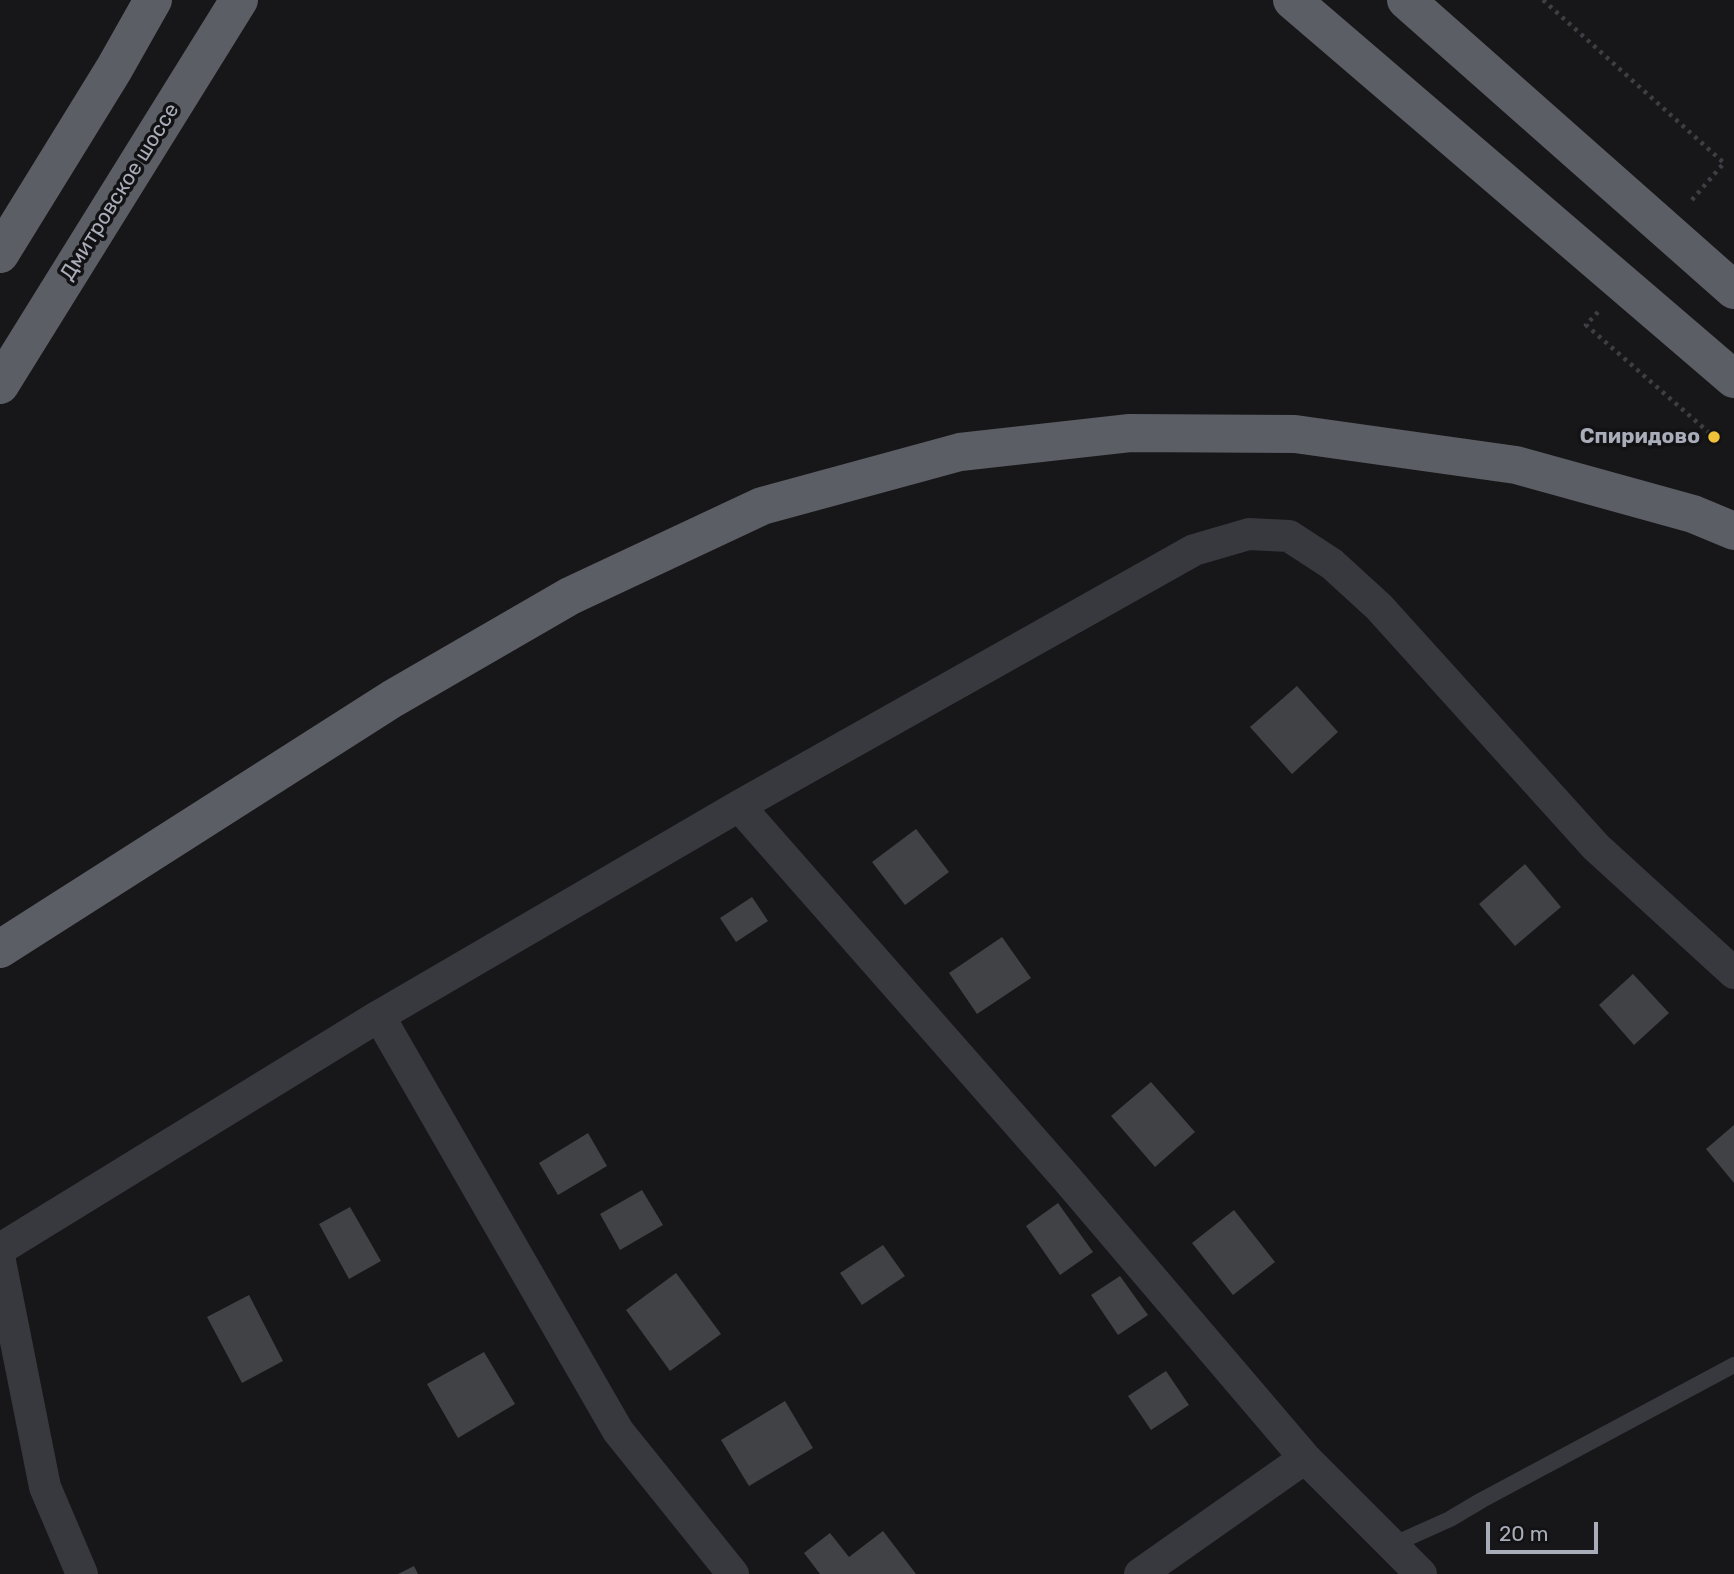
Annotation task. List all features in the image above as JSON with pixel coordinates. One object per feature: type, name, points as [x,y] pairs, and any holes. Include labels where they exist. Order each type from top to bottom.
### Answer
[{"type":"highway","points":[[0,254],[114,69],[153,0]]},
{"type":"highway","name":"Дмитровское шоссе","points":[[0,385],[239,0]]},
{"type":"highway","points":[[1292,0],[1734,379]]},
{"type":"highway","points":[[1406,0],[1734,290]]},
{"type":"highway","points":[[0,949],[392,699],[570,596],[762,506],[960,452],[1130,433],[1295,434],[1516,465],[1693,514],[1734,531]]},
{"type":"street","points":[[0,1249],[379,1016],[739,806],[1194,550],[1249,534],[1289,536],[1332,564],[1379,607],[1595,847],[1734,973]]},
{"type":"street","points":[[739,806],[1058,1169],[1305,1458],[1421,1574]]},
{"type":"street","points":[[379,1016],[618,1431],[733,1574]]},
{"type":"street","points":[[0,1261],[45,1487],[82,1574]]},
{"type":"street","points":[[1140,1574],[1305,1458]]},
{"type":"lane","points":[[1392,1545],[1450,1520],[1482,1500],[1734,1365]]},
{"type":"building","points":[[1297,686],[1338,732],[1292,774],[1250,727]]},
{"type":"building","points":[[916,829],[949,872],[905,905],[872,862]]},
{"type":"building","points":[[1525,864],[1561,907],[1515,946],[1479,904]]},
{"type":"building","points":[[752,897],[768,921],[736,942],[720,918]]},
{"type":"building","points":[[1002,937],[1031,978],[977,1014],[949,973]]},
{"type":"building","points":[[1633,974],[1669,1013],[1634,1045],[1599,1005]]},
{"type":"building","points":[[1151,1082],[1195,1132],[1155,1167],[1111,1116]]},
{"type":"building","points":[[1734,1125],[1734,1183],[1706,1149]]},
{"type":"building","points":[[588,1133],[607,1166],[558,1195],[539,1163]]},
{"type":"building","points":[[642,1190],[663,1225],[620,1250],[600,1214]]},
{"type":"building","points":[[1058,1203],[1093,1252],[1060,1275],[1026,1226]]},
{"type":"building","points":[[350,1207],[381,1261],[349,1279],[319,1224]]},
{"type":"building","points":[[1234,1210],[1275,1262],[1233,1295],[1192,1243]]},
{"type":"building","points":[[883,1245],[905,1276],[862,1305],[840,1273]]},
{"type":"building","points":[[676,1273],[721,1334],[670,1371],[626,1310]]},
{"type":"building","points":[[1120,1276],[1148,1315],[1118,1335],[1091,1295]]},
{"type":"building","points":[[249,1295],[283,1361],[242,1383],[207,1317]]},
{"type":"building","points":[[484,1352],[515,1404],[458,1438],[427,1384]]},
{"type":"building","points":[[1166,1371],[1189,1405],[1151,1430],[1128,1396]]},
{"type":"building","points":[[785,1401],[813,1448],[749,1486],[721,1440]]},
{"type":"building","points":[[883,1531],[916,1574],[820,1574],[804,1553],[830,1533],[849,1557]]},
{"type":"building","points":[[414,1566],[418,1574],[398,1574]]},
{"type":"place","name":"Спиридово","points":[[1714,437]]}]
